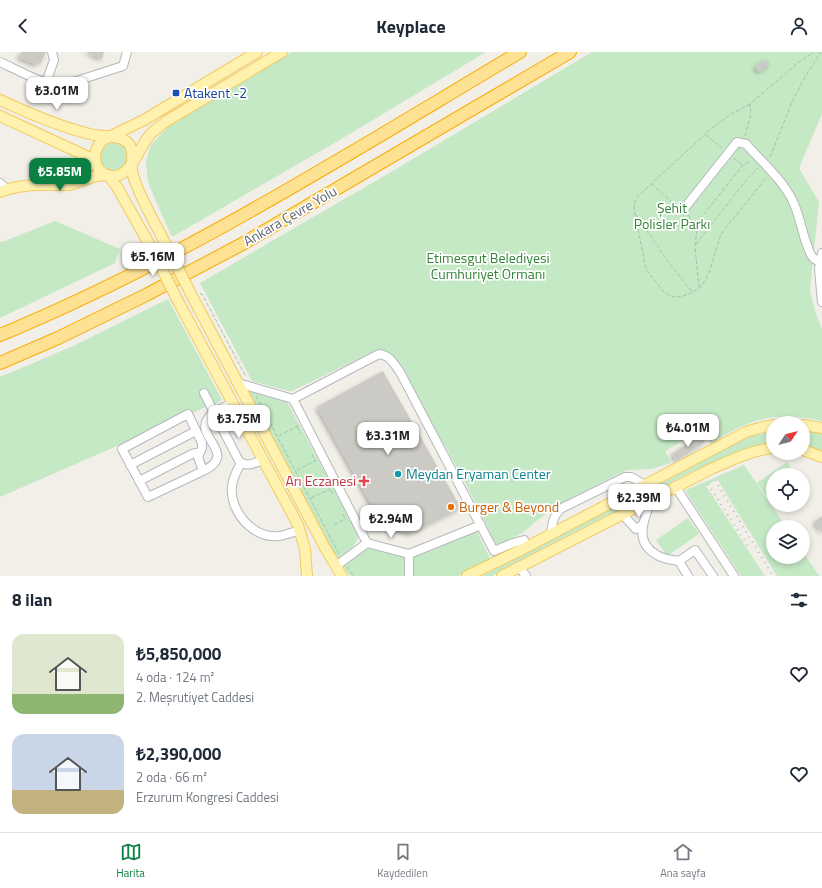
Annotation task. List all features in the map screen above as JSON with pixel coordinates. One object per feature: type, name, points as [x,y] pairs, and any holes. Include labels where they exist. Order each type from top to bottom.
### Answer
[{"type":"highway","name":"Ankara Çevre Yolu","points":[[0,335],[39,319],[115,282],[233,221],[520,52]]},
{"type":"highway","name":"Ankara Çevre Yolu","points":[[0,363],[85,325],[146,295],[244,243],[570,52]]},
{"type":"main road","points":[[257,52],[144,120],[108,138],[99,144],[94,154],[99,169],[108,175],[117,187],[148,242],[178,302],[300,530],[305,549],[307,576]]},
{"type":"main road","points":[[2,188],[40,185],[68,185],[96,176],[120,175],[125,172],[149,136],[165,122],[282,52]]},
{"type":"main road","points":[[0,100],[78,131],[108,138],[120,138],[125,141],[132,150],[132,169],[136,181],[161,235],[195,294],[238,383],[325,548],[340,563],[342,576]]},
{"type":"main road","points":[[0,116],[95,160]]},
{"type":"main road","points":[[68,185],[95,160]]},
{"type":"main road","points":[[467,576],[527,547],[746,432],[766,426]]},
{"type":"main road","points":[[810,426],[822,428]]},
{"type":"main road","points":[[502,576],[523,572],[622,514],[675,486],[736,458],[766,449]]},
{"type":"main road","points":[[810,453],[822,457]]},
{"type":"street","points":[[46,83],[54,60],[52,52]]},
{"type":"street","points":[[0,62],[46,83],[56,86],[64,86],[123,66],[127,52]]},
{"type":"street","points":[[683,210],[737,142],[743,143],[765,165],[791,197],[795,205],[802,233],[811,257],[821,262]]},
{"type":"street","points":[[822,253],[819,280],[822,302]]},
{"type":"street","points":[[238,383],[293,399],[379,354],[387,355],[400,372],[494,551],[524,540],[527,547]]},
{"type":"street","points":[[204,393],[241,463],[248,465],[263,460]]},
{"type":"street","points":[[293,399],[301,424],[319,459],[367,543],[409,554],[480,525]]},
{"type":"street","points":[[203,471],[198,460],[202,448],[202,442],[188,414],[122,449],[148,497],[203,471],[213,466],[217,460],[216,452],[205,427],[207,419],[215,412],[233,403]]},
{"type":"street","points":[[130,465],[196,431]]},
{"type":"street","points":[[139,481],[192,454],[199,454]]},
{"type":"street","points":[[241,463],[233,480],[232,492],[234,504],[241,517],[255,529],[268,535],[279,536],[300,530]]},
{"type":"street","points":[[551,534],[552,520],[560,509],[625,477],[637,479],[645,485]]},
{"type":"street","points":[[675,486],[734,576]]},
{"type":"street","points":[[639,527],[652,498]]},
{"type":"street","points":[[622,514],[639,527],[645,545],[657,555],[678,561],[688,576]]},
{"type":"street","points":[[340,563],[367,543]]},
{"type":"street","points":[[678,561],[695,550],[713,576]]},
{"type":"street","points":[[409,554],[409,576]]},
{"type":"path","points":[[814,52],[799,62],[750,104],[728,116],[711,129],[639,195],[635,201],[634,209],[644,264],[664,292],[670,296],[682,297],[702,286],[709,273],[721,234],[765,165],[792,102],[805,77],[821,52]]},
{"type":"path","points":[[743,143],[751,114],[750,104]]},
{"type":"path","points":[[695,224],[743,165],[765,165]]},
{"type":"path","points":[[695,245],[748,178],[765,165]]},
{"type":"path","points":[[651,184],[676,206],[683,210],[695,224],[697,229],[695,245],[699,288]]},
{"type":"path","points":[[636,214],[670,264],[692,292]]},
{"type":"path","points":[[195,294],[202,294],[311,499],[340,563],[354,576]]},
{"type":"path","points":[[278,436],[301,424],[301,434]]},
{"type":"path","points":[[296,471],[319,459],[312,454]]},
{"type":"path","points":[[311,499],[330,489],[333,495]]},
{"type":"path","points":[[334,525],[346,519],[342,514]]},
{"type":"green space","points":[[292,52],[486,52],[343,138],[172,237],[148,182],[146,161],[151,145],[168,127]]},
{"type":"green space","name":"Etimesgut Belediyesi Cumhuriyet Ormanı","points":[[592,52],[822,52],[822,114],[799,168],[819,202],[810,290],[816,314],[822,329],[822,421],[810,419],[810,416],[766,416],[766,419],[742,426],[711,443],[703,432],[700,431],[665,451],[671,463],[651,469],[627,470],[614,476],[554,507],[522,533],[500,545],[497,545],[467,486],[393,355],[385,350],[379,349],[292,391],[252,381],[200,283],[391,172]]},
{"type":"green space","points":[[114,143],[124,147],[128,157],[124,167],[114,171],[104,167],[100,157],[104,147]]},
{"type":"green space","points":[[55,221],[120,249],[115,263],[0,318],[0,242]]},
{"type":"green space","points":[[168,299],[222,400],[0,497],[0,377],[71,347]]},
{"type":"green space","points":[[247,388],[286,400],[346,512],[358,535],[356,543],[337,559]]},
{"type":"green space","points":[[810,432],[822,433],[822,451],[810,447]]},
{"type":"green space","points":[[766,433],[766,445],[725,458],[693,471],[492,576],[482,576],[670,479],[745,438]]},
{"type":"green space","points":[[787,462],[791,468],[778,468]]},
{"type":"green space","points":[[744,465],[766,497],[766,512],[776,512],[781,520],[766,520],[766,558],[717,479],[706,486],[765,576],[741,576],[686,490]]},
{"type":"green space","points":[[766,477],[766,496],[757,483]]},
{"type":"green space","points":[[688,518],[699,534],[667,556],[656,540]]},
{"type":"green space","points":[[476,530],[491,560],[458,576],[413,576],[413,555]]},
{"type":"green space","points":[[370,546],[406,556],[406,576],[350,576],[343,566]]},
{"type":"green space","points":[[810,562],[819,576],[777,576],[770,564],[810,564]]},
{"type":"building","points":[[21,52],[46,52],[41,63],[38,62],[37,65],[19,58]]},
{"type":"building","points":[[85,52],[104,52],[102,59]]},
{"type":"building","points":[[766,59],[770,64],[759,72],[755,67]]},
{"type":"building","name":"Meydan Eryaman Center","points":[[383,371],[461,508],[410,534],[383,526],[317,407]]},
{"type":"building","points":[[701,435],[705,442],[676,461],[672,454]]},
{"type":"building","points":[[822,516],[822,533],[814,522]]},
{"type":"railway","points":[[715,480],[773,576]]},
{"type":"railway","points":[[708,484],[748,546]]},
{"type":"place","name":"Atakent -2","points":[[176,93]]},
{"type":"place","name":"Meydan Eryaman Center","points":[[398,474]]},
{"type":"place","name":"Arı Eczanesi","points":[[364,481]]},
{"type":"place","name":"Burger & Beyond","points":[[451,507]]},
{"type":"park label","name":"Şehit Polisler Parkı","points":[[672,216]]}]
